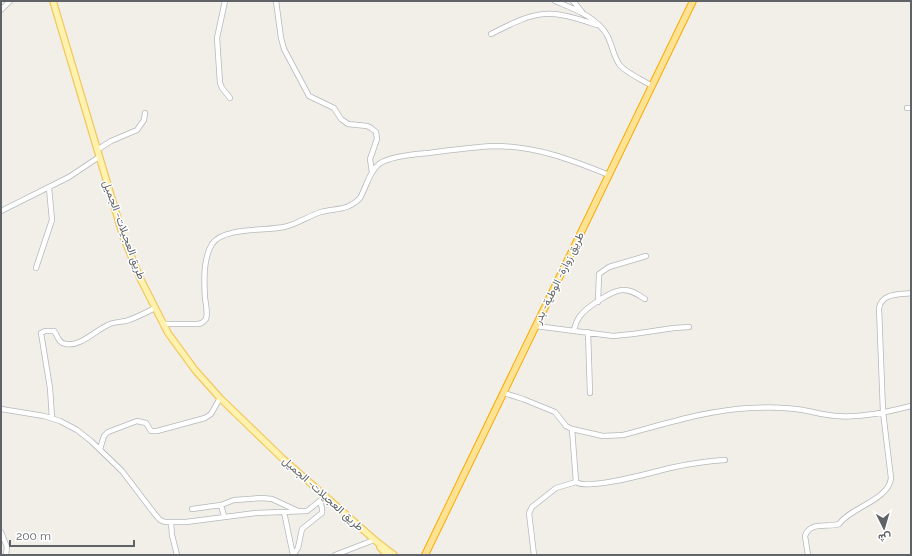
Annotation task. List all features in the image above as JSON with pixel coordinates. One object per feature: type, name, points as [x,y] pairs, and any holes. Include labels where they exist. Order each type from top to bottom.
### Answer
[{"type":"highway","name":"طريق زوارة- الوطية- بدر","points":[[426,553],[693,1]]},
{"type":"highway","points":[[420,555],[426,553]]},
{"type":"main road","name":"طريق العجيلات- الجميل","points":[[53,1],[129,254],[163,324],[195,370],[220,398],[282,458],[375,541]]},
{"type":"main road","points":[[375,541],[387,555]]},
{"type":"main road","points":[[375,541],[394,555]]},
{"type":"street","points":[[1,10],[10,1]]},
{"type":"street","points":[[225,1],[218,29],[217,41],[220,83],[230,98]]},
{"type":"street","points":[[276,1],[284,49],[309,96],[334,108],[341,119],[348,124],[367,126],[376,132],[377,139],[370,159],[372,172]]},
{"type":"street","points":[[555,1],[584,13]]},
{"type":"street","points":[[573,1],[584,13],[600,26],[610,40],[619,65],[652,86]]},
{"type":"street","points":[[492,34],[519,20],[543,14],[564,15],[600,26]]},
{"type":"street","points":[[97,150],[111,141],[137,130],[144,120],[145,113]]},
{"type":"street","points":[[163,324],[198,324],[202,323],[206,319],[204,279],[209,251],[212,244],[216,240],[225,235],[237,232],[284,227],[298,223],[320,212],[340,210],[347,207],[360,198],[372,172],[381,162],[404,156],[495,146],[519,147],[559,156],[609,175]]},
{"type":"street","points":[[1,211],[68,178],[99,157]]},
{"type":"street","points":[[36,268],[52,220],[49,188]]},
{"type":"street","points":[[598,302],[599,274],[609,267],[646,256]]},
{"type":"street","points":[[574,330],[580,316],[610,294],[621,290],[632,291],[645,299]]},
{"type":"street","points":[[808,555],[805,536],[808,530],[820,526],[839,524],[844,517],[884,492],[889,485],[891,478],[883,412],[880,303],[885,297],[911,293]]},
{"type":"street","points":[[52,418],[50,388],[41,333],[45,331],[54,331],[61,342],[68,344],[89,337],[109,324],[126,321],[141,316],[155,308]]},
{"type":"street","points":[[536,326],[609,335],[623,335],[689,327]]},
{"type":"street","points":[[588,332],[590,393]]},
{"type":"street","points":[[504,393],[555,412],[566,426],[572,429],[609,437],[627,434],[707,413],[751,408],[795,409],[835,416],[853,416],[911,406]]},
{"type":"street","points":[[100,450],[104,436],[108,432],[137,421],[146,422],[151,430],[157,431],[204,418],[211,414],[220,398]]},
{"type":"street","points":[[1,409],[52,418],[77,430],[122,471],[160,520],[171,523],[224,516],[300,512],[309,510],[326,496]]},
{"type":"street","points":[[572,429],[576,482]]},
{"type":"street","points":[[534,555],[530,513],[532,507],[556,488],[576,482],[578,484],[586,484],[609,482],[680,466],[725,460]]},
{"type":"street","points":[[192,509],[221,506],[234,500],[262,498],[272,499],[300,512]]},
{"type":"street","points":[[293,555],[298,548],[302,530],[322,513],[320,502]]},
{"type":"street","points":[[221,506],[224,516]]},
{"type":"street","points":[[284,512],[293,555]]},
{"type":"street","points":[[171,523],[172,535],[177,555]]},
{"type":"street","points":[[1,532],[7,547],[6,555]]},
{"type":"street","points":[[335,555],[375,541]]}]
